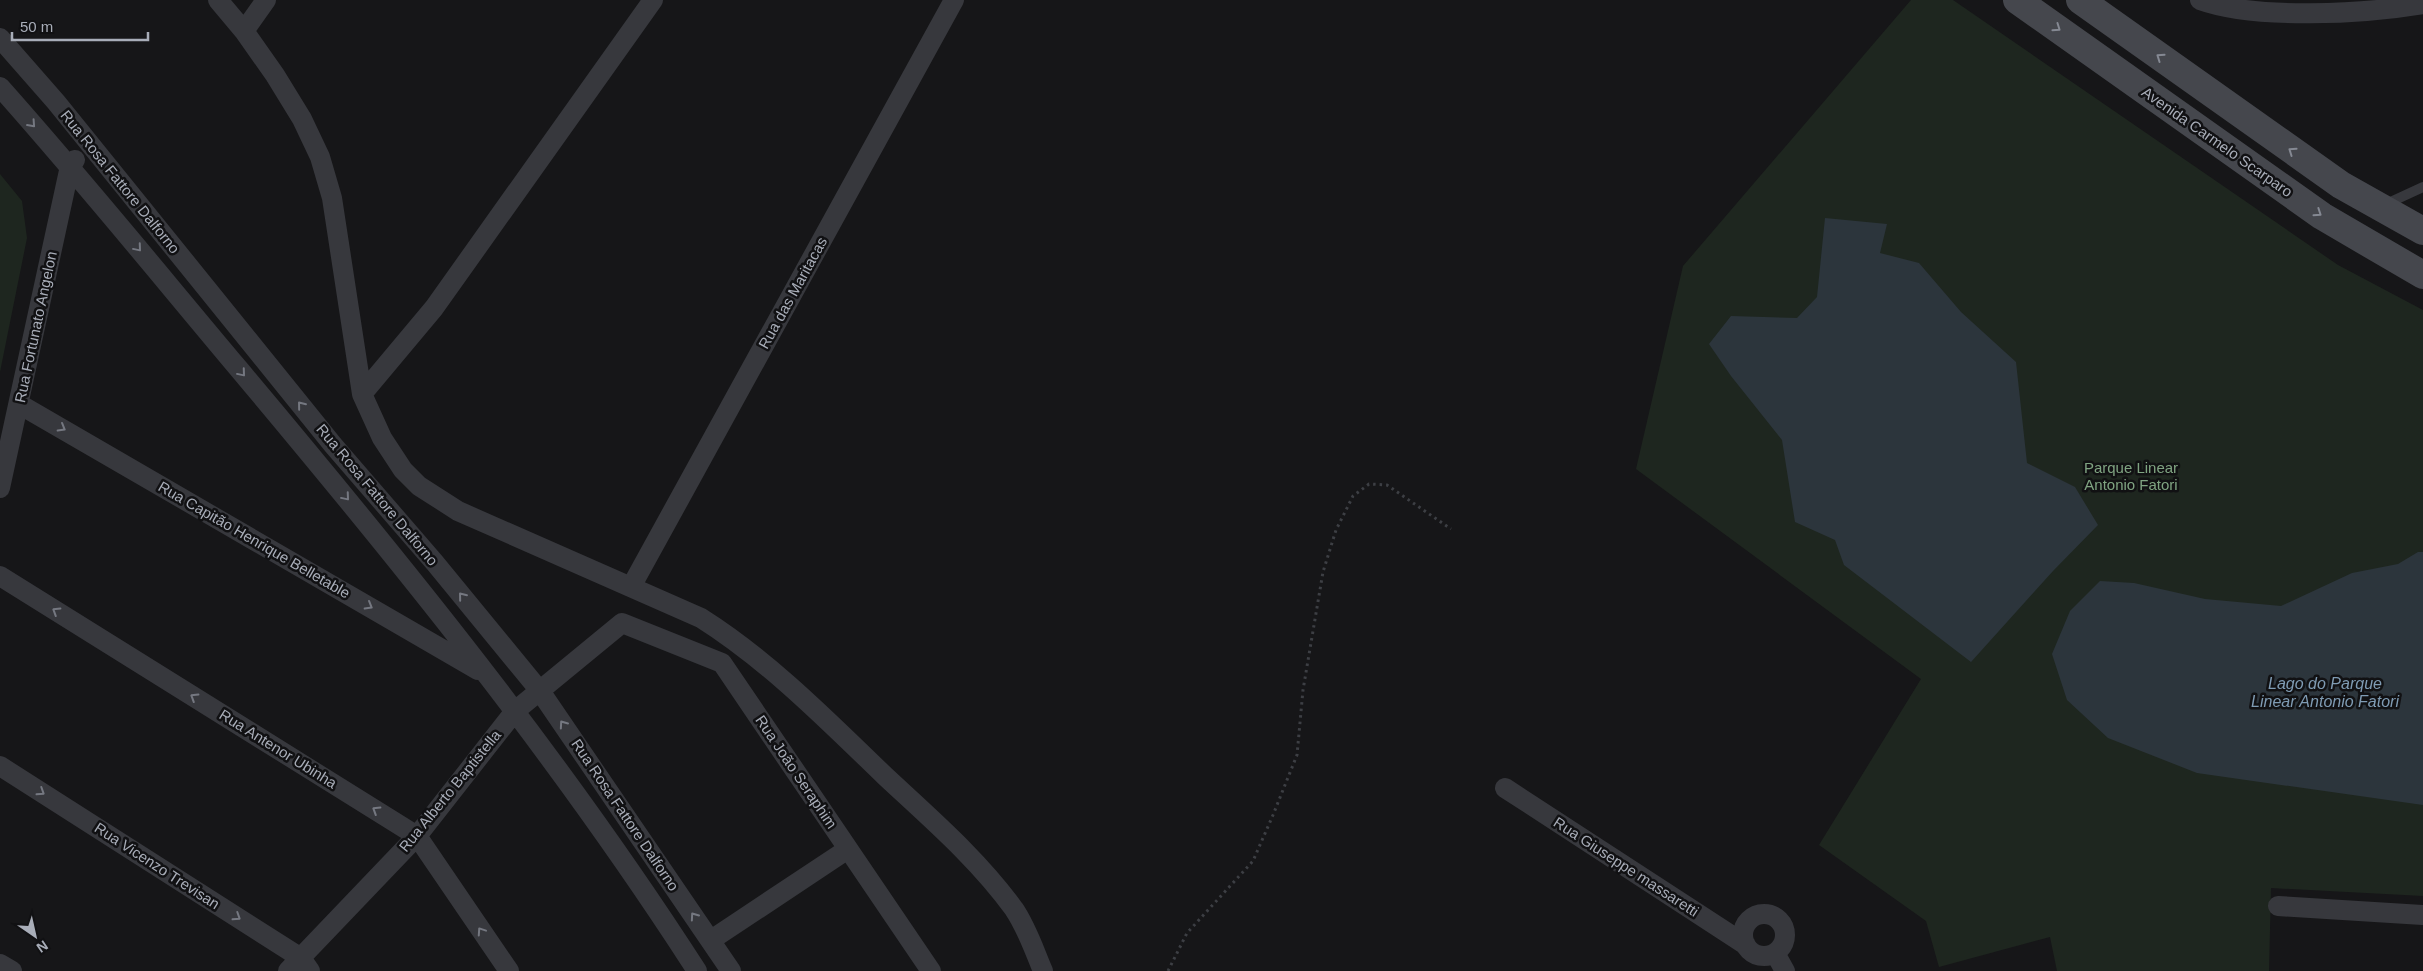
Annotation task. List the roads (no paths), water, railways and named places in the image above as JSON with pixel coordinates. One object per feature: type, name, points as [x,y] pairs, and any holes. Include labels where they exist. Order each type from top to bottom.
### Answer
[{"type":"main road","name":"Avenida Carmelo Scarparo","points":[[2017,0],[2322,216],[2423,275]]},
{"type":"main road","points":[[2080,0],[2342,185],[2423,232]]},
{"type":"street","points":[[218,0],[275,75],[298,111],[320,156],[332,198],[362,394],[382,438],[403,470],[419,486],[458,511],[701,618],[734,639],[829,723],[960,846],[1014,910],[1030,940],[1043,971]]},
{"type":"street","points":[[244,32],[266,0]]},
{"type":"street","points":[[362,394],[434,308],[653,0]]},
{"type":"street","name":"Rua das Maritacas","points":[[631,587],[954,0]]},
{"type":"street","points":[[2200,0],[2217,6],[2268,11],[2329,13],[2423,4]]},
{"type":"street","name":"Rua Rosa Fattore Dalforno","points":[[0,38],[56,102],[333,445],[540,691],[731,971]]},
{"type":"street","name":"Rua Rosa Fattore Dalforno","points":[[0,88],[70,166],[366,520],[515,711],[660,913],[697,971]]},
{"type":"street","points":[[70,166],[89,145]]},
{"type":"street","name":"Rua Fortunato Angelon","points":[[0,488],[70,166]]},
{"type":"street","name":"Rua Capitão Henrique Belletable","points":[[19,404],[488,676]]},
{"type":"street","points":[[366,520],[385,505]]},
{"type":"street","name":"Rua Antenor Ubinha","points":[[0,576],[417,836],[509,971]]},
{"type":"street","name":"Rua Alberto Baptistella","points":[[300,967],[417,836],[515,711],[622,622]]},
{"type":"street","name":"Rua João Seraphim","points":[[622,622],[722,663],[931,971]]},
{"type":"street","name":"Rua Vicenzo Trevisan","points":[[0,766],[300,967]]},
{"type":"street","name":"Rua Giuseppe massaretti","points":[[1505,788],[1746,945]]},
{"type":"street","points":[[711,940],[848,849]]},
{"type":"street","points":[[2278,906],[2423,915]]},
{"type":"street","points":[[1763,914],[1770,915],[1782,924],[1784,930],[1783,944],[1775,953],[1768,956],[1756,954],[1746,945],[1744,932],[1750,920],[1763,914]]},
{"type":"street","points":[[1775,953],[1785,971]]},
{"type":"street","points":[[0,964],[12,971]]},
{"type":"lane","points":[[2381,207],[2423,187]]},
{"type":"water","points":[[1825,218],[1887,224],[1880,253],[1919,263],[1961,312],[2016,362],[2027,463],[2075,487],[2098,525],[2053,571],[1971,662],[1844,565],[1835,540],[1795,522],[1782,440],[1731,376],[1709,344],[1731,316],[1797,318],[1817,297]]},
{"type":"water","name":"Lago do Parque Linear Antonio Fatori","points":[[2418,552],[2423,552],[2423,805],[2197,773],[2108,738],[2067,700],[2052,654],[2070,611],[2100,581],[2134,583],[2205,599],[2281,606],[2352,573],[2398,564]]},
{"type":"park label","name":"Parque Linear Antonio Fatori","points":[[2131,476]]}]
